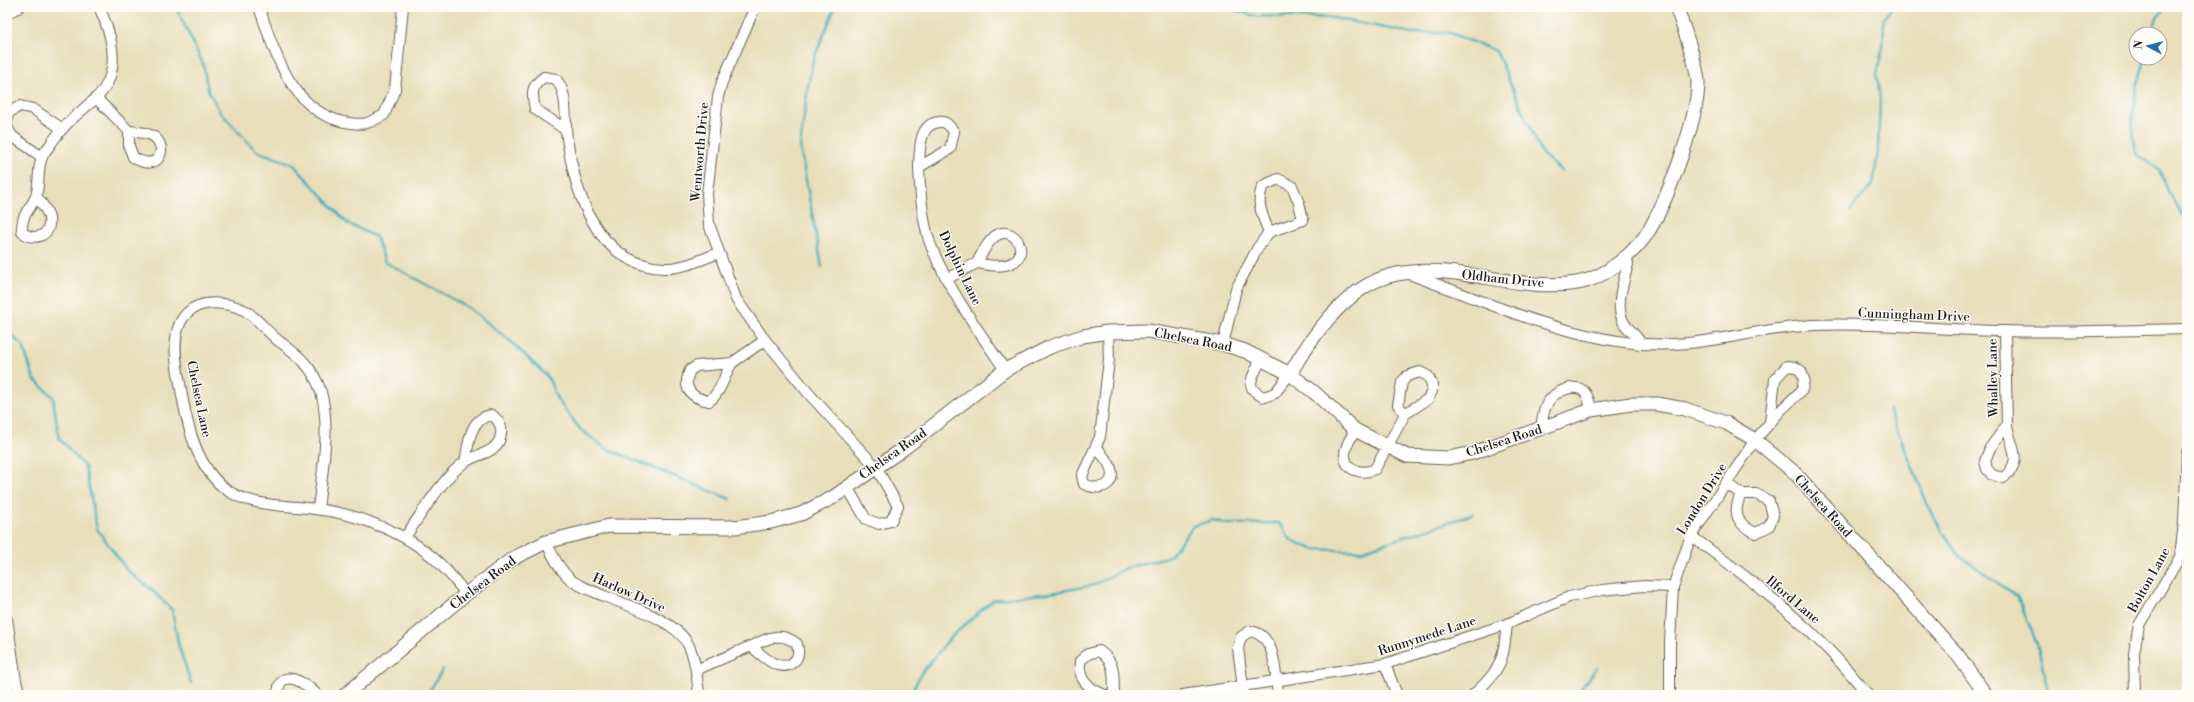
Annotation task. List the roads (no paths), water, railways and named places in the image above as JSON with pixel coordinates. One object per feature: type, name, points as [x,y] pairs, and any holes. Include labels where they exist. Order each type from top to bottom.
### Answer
[{"type":"street","points":[[7,11],[17,7]]},
{"type":"street","points":[[36,196],[42,157],[62,128],[96,98],[108,84],[114,63],[109,28],[99,7]]},
{"type":"street","points":[[259,7],[280,62],[296,90],[311,108],[329,118],[347,123],[366,123],[384,115],[395,89],[403,7]]},
{"type":"street","name":"Wentworth Drive","points":[[754,7],[722,82],[715,111],[707,194],[708,224],[718,254],[736,298],[765,340],[810,395],[876,467],[898,506],[892,521],[879,524],[866,518],[847,487]]},
{"type":"street","name":"Oldham Drive","points":[[1290,374],[1305,348],[1330,316],[1363,289],[1387,276],[1405,272],[1440,272],[1528,284],[1577,283],[1602,274],[1626,257],[1651,228],[1679,162],[1698,98],[1698,80],[1681,18],[1676,7]]},
{"type":"street","points":[[566,130],[535,109],[532,92],[533,87],[544,77],[556,79],[562,86],[566,130],[582,202],[594,225],[612,247],[624,257],[639,264],[663,268],[691,263],[718,254]]},
{"type":"street","points":[[96,98],[129,131]]},
{"type":"street","points":[[7,121],[8,113],[20,106],[33,109],[62,128]]},
{"type":"street","name":"Dolphin Lane","points":[[919,167],[950,149],[954,132],[949,125],[942,121],[934,122],[926,129],[920,146],[919,167],[920,189],[930,242],[969,318],[1005,370]]},
{"type":"street","points":[[7,127],[12,136],[42,157]]},
{"type":"street","points":[[1222,344],[1236,289],[1257,249],[1269,232],[1303,220],[1299,203],[1292,186],[1278,179],[1263,186],[1260,192],[1259,200],[1261,214],[1269,232]]},
{"type":"street","points":[[1626,257],[1628,264],[1620,308],[1623,321],[1639,339],[1641,344]]},
{"type":"street","points":[[948,278],[977,263]]},
{"type":"street","name":"Cunningham Drive","points":[[1405,272],[1565,330],[1596,338],[1641,344],[1679,346],[1814,325],[1918,327],[2005,332],[2187,329]]},
{"type":"street","name":"Chelsea Lane","points":[[318,509],[323,460],[325,417],[321,393],[317,381],[305,363],[246,311],[221,304],[194,306],[185,315],[179,326],[175,343],[182,394],[195,446],[203,463],[223,488],[236,496],[269,504],[318,509],[364,520],[405,536],[444,567],[466,594]]},
{"type":"street","name":"Chelsea Road","points":[[345,695],[466,594],[512,559],[546,542],[572,534],[609,526],[735,527],[771,522],[801,514],[832,498],[876,467],[967,401],[1005,370],[1050,347],[1083,336],[1108,332],[1148,331],[1222,344],[1245,351],[1290,374],[1316,393],[1355,430],[1387,448],[1407,456],[1448,458],[1473,453],[1591,410],[1631,404],[1656,404],[1685,409],[1726,423],[1755,440],[1795,473],[1957,654],[1986,695]]},
{"type":"street","points":[[1096,446],[1100,437],[1109,359],[1108,332]]},
{"type":"street","name":"Whalley Lane","points":[[2005,332],[2008,437],[2016,455],[2013,466],[2003,478],[1992,474],[1987,469],[1985,461],[1990,448],[2007,425]]},
{"type":"street","points":[[732,363],[697,366],[690,370],[686,383],[687,390],[692,395],[709,401],[714,397],[720,388],[722,378],[732,363],[765,340]]},
{"type":"street","points":[[1261,360],[1251,379],[1250,385],[1252,390],[1264,397],[1275,393],[1290,374]]},
{"type":"street","name":"London Drive","points":[[1670,695],[1670,642],[1674,587],[1691,536],[1755,440],[1770,422],[1802,390],[1804,379],[1801,371],[1794,367],[1787,366],[1775,379],[1770,422]]},
{"type":"street","points":[[1541,429],[1543,412],[1548,402],[1554,396],[1568,388],[1578,388],[1586,394],[1591,410]]},
{"type":"street","points":[[405,536],[444,484],[465,462],[492,449],[499,442],[502,431],[499,420],[492,414],[484,416],[473,427],[465,462]]},
{"type":"street","points":[[1355,430],[1344,455],[1346,462],[1352,469],[1360,473],[1367,473],[1375,469],[1405,414]]},
{"type":"street","name":"Bolton Lane","points":[[2136,695],[2134,653],[2139,625],[2183,558],[2187,452]]},
{"type":"street","points":[[1726,483],[1741,494]]},
{"type":"street","name":"Ilford Lane","points":[[1691,536],[1768,594],[1813,634],[1853,675],[1868,695]]},
{"type":"street","name":"Harlow Drive","points":[[546,542],[559,567],[572,580],[594,592],[640,610],[668,624],[687,644],[696,670],[699,695]]},
{"type":"street","name":"Runnymede Lane","points":[[1184,695],[1244,690],[1276,681],[1385,664],[1507,624],[1569,597],[1602,590],[1644,586],[1674,587]]},
{"type":"street","points":[[7,619],[16,681],[20,695]]},
{"type":"street","points":[[1473,695],[1499,668],[1505,646],[1507,624]]},
{"type":"street","points":[[1244,690],[1238,648],[1241,637],[1250,631],[1264,636],[1270,645],[1278,695]]},
{"type":"street","points":[[696,670],[751,646]]},
{"type":"street","points":[[1105,695],[1094,690],[1083,680],[1079,671],[1080,661],[1088,654],[1099,651],[1109,657],[1113,668],[1114,695]]},
{"type":"street","points":[[1385,664],[1397,695]]},
{"type":"street","points":[[278,695],[278,689],[283,681],[289,678],[296,679],[311,687],[318,695]]},
{"type":"waterway","points":[[176,7],[203,64],[208,90],[220,112],[256,151],[293,164],[347,223],[376,237],[385,262],[469,308],[509,340],[548,377],[557,399],[580,429],[605,448],[730,499]]},
{"type":"waterway","points":[[822,267],[800,147],[807,92],[813,61],[835,7]]},
{"type":"waterway","points":[[1189,7],[1229,9],[1255,16],[1333,18],[1412,33],[1450,33],[1496,51],[1542,154],[1561,171]]},
{"type":"waterway","points":[[1850,211],[1873,184],[1878,152],[1880,99],[1877,73],[1883,47],[1884,18],[1892,7]]},
{"type":"waterway","points":[[2154,26],[2157,17],[2165,7]]},
{"type":"waterway","points":[[2143,66],[2138,83],[2133,117],[2134,141],[2137,155],[2160,169],[2169,194],[2185,219]]},
{"type":"waterway","points":[[7,331],[23,346],[34,379],[53,397],[59,438],[85,467],[97,529],[127,570],[153,591],[172,610],[179,647],[191,683]]},
{"type":"waterway","points":[[1889,409],[1931,513],[1957,553],[2018,598],[2037,644],[2049,695]]},
{"type":"waterway","points":[[911,695],[920,675],[950,638],[993,600],[1057,592],[1094,585],[1126,568],[1170,556],[1193,526],[1213,520],[1227,524],[1279,523],[1291,540],[1313,549],[1361,551],[1474,514]]},
{"type":"waterway","points":[[1576,695],[1597,668]]},
{"type":"waterway","points":[[427,695],[443,669]]}]
